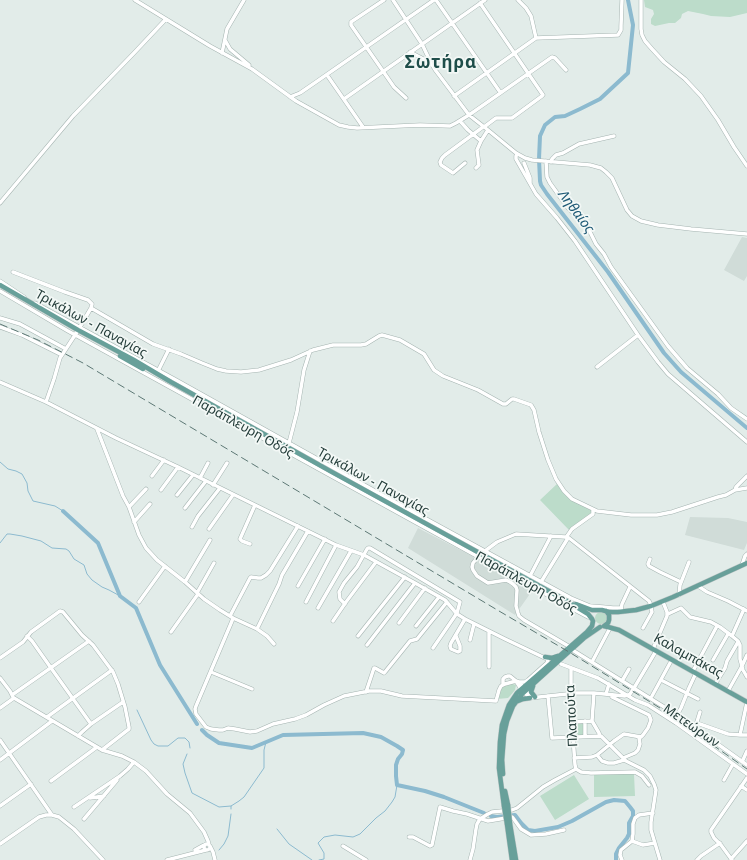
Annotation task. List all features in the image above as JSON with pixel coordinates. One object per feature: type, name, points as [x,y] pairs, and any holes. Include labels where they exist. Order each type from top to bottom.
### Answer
[{"type":"main road","name":"Τρικάλων - Παναγίας","points":[[0,286],[146,371],[171,382],[264,436],[373,492],[565,600],[588,614],[592,619]]},
{"type":"main road","points":[[516,860],[499,764],[501,729],[504,717],[513,697],[521,688],[590,629],[592,626],[592,619],[597,610],[620,611],[663,602],[745,565]]},
{"type":"main road","name":"Τρικάλων - Παναγίας","points":[[565,600],[597,610]]},
{"type":"main road","points":[[606,611],[609,615],[609,619]]},
{"type":"main road","points":[[516,702],[534,697],[531,690],[534,684],[584,638],[608,623],[611,616],[620,611]]},
{"type":"main road","points":[[592,619],[596,625],[602,626]]},
{"type":"main road","name":"Καλαμπάκας","points":[[609,619],[619,630]]},
{"type":"main road","name":"Καλαμπάκας","points":[[602,626],[619,630],[747,702]]},
{"type":"main road","points":[[545,657],[554,657],[562,654]]},
{"type":"main road","points":[[521,688],[534,684]]},
{"type":"main road","points":[[506,806],[502,768],[503,742],[510,711],[516,702],[521,688]]},
{"type":"main road","points":[[509,824],[512,860]]},
{"type":"street","points":[[135,0],[222,53],[252,69],[296,101],[342,126],[352,128],[453,125],[469,116],[500,92],[552,57],[555,58],[566,70]]},
{"type":"street","points":[[222,53],[227,29],[244,0]]},
{"type":"street","points":[[384,0],[351,22],[351,24],[382,72],[396,89],[406,98]]},
{"type":"street","points":[[393,0],[422,44],[431,64],[469,116],[517,154],[532,160],[590,165],[602,169],[613,181],[627,210],[632,216],[641,221],[658,225],[747,234]]},
{"type":"street","points":[[290,97],[300,93],[327,75],[435,0],[500,92]]},
{"type":"street","points":[[344,99],[485,0]]},
{"type":"street","points":[[518,0],[531,16],[536,38]]},
{"type":"street","points":[[454,96],[536,38],[618,35],[621,30],[622,0]]},
{"type":"street","points":[[641,0],[640,28],[645,41],[664,62],[685,79],[701,96],[747,166]]},
{"type":"street","points":[[464,163],[453,172],[450,172],[441,165],[440,162],[449,152],[473,134],[485,128],[496,118],[512,118],[542,96],[543,93],[480,3]]},
{"type":"street","points":[[0,203],[73,116],[166,19]]},
{"type":"street","points":[[225,39],[228,47],[252,69]]},
{"type":"street","points":[[410,52],[431,64]]},
{"type":"street","points":[[327,75],[362,127]]},
{"type":"street","points":[[296,101],[296,97],[300,93]]},
{"type":"street","points":[[460,121],[481,141]]},
{"type":"street","points":[[476,168],[479,165],[477,150],[485,128]]},
{"type":"street","points":[[551,162],[556,155],[582,143],[614,136]]},
{"type":"street","points":[[517,154],[516,158],[536,194],[575,241],[638,335],[658,362],[668,374],[747,442]]},
{"type":"street","points":[[521,166],[526,158]]},
{"type":"street","points":[[546,161],[547,177],[550,183],[568,208],[589,230],[611,267],[668,346],[687,368],[718,394],[731,408],[747,419]]},
{"type":"street","points":[[524,163],[530,178],[530,183]]},
{"type":"street","points":[[13,272],[88,300],[92,304],[62,355],[46,402]]},
{"type":"street","name":"Παράπλευρη Οδός","points":[[0,281],[77,331],[264,436]]},
{"type":"street","name":"Παράπλευρη Οδός","points":[[0,291],[158,371],[478,557],[592,619]]},
{"type":"street","points":[[91,308],[143,339],[202,364],[221,370],[241,372],[259,370],[291,360],[310,351],[330,346],[362,345],[380,336],[386,335],[402,341],[426,357],[435,371],[443,376],[482,392],[503,404],[506,404],[514,399],[533,406],[537,426],[554,476],[570,498],[594,512],[631,516],[657,515],[672,512],[724,496],[735,490],[747,488]]},
{"type":"street","points":[[0,318],[20,324],[66,349]]},
{"type":"street","points":[[0,327],[22,335],[62,355]]},
{"type":"street","points":[[597,367],[638,335]]},
{"type":"street","points":[[158,371],[169,350]]},
{"type":"street","points":[[286,446],[297,412],[304,370],[310,351]]},
{"type":"street","points":[[0,382],[46,402],[97,429],[164,460],[336,545],[364,555],[439,596],[447,602],[456,613],[465,619],[489,632],[545,657],[548,660],[547,664],[524,682],[521,688]]},
{"type":"street","points":[[97,429],[139,535],[146,548],[153,556],[198,594],[220,610],[257,629],[267,636],[274,644]]},
{"type":"street","points":[[152,476],[164,460]]},
{"type":"street","points":[[200,478],[208,463]]},
{"type":"street","points":[[213,485],[227,463]]},
{"type":"street","points":[[161,490],[178,467]]},
{"type":"street","points":[[177,494],[193,475]]},
{"type":"street","points":[[735,490],[747,476]]},
{"type":"street","points":[[185,508],[206,481]]},
{"type":"street","points":[[192,527],[198,516],[220,488]]},
{"type":"street","points":[[129,507],[146,489]]},
{"type":"street","points":[[209,529],[233,494]]},
{"type":"street","points":[[134,522],[150,504]]},
{"type":"street","name":"Παράπλευρη Οδός","points":[[393,504],[530,576],[583,606],[620,611]]},
{"type":"street","points":[[250,544],[240,539],[255,505]]},
{"type":"street","points":[[541,582],[572,528],[594,512]]},
{"type":"street","points":[[298,526],[270,571],[261,578],[250,578],[232,617],[195,709],[196,714],[204,725],[211,729],[223,730],[228,728],[250,732],[257,731],[273,724],[306,715],[344,696],[366,692],[381,691],[402,696],[496,701],[499,690],[503,684],[503,679],[506,676],[510,676],[521,688],[534,697],[570,693],[594,693],[625,696],[628,695],[634,688],[655,650],[668,614],[681,608],[691,618],[707,621],[717,626],[738,642],[742,666],[747,677]]},
{"type":"street","points":[[257,629],[282,575],[308,531]]},
{"type":"street","points":[[485,552],[497,542],[515,534],[568,537],[646,599],[651,613],[643,628]]},
{"type":"street","points":[[530,576],[551,536]]},
{"type":"street","points":[[298,586],[325,539]]},
{"type":"street","points":[[185,582],[210,540]]},
{"type":"street","points":[[306,602],[336,545]]},
{"type":"street","points":[[345,604],[340,599],[339,592],[369,548],[459,602],[456,613],[433,648]]},
{"type":"street","points":[[318,608],[351,550]]},
{"type":"street","points":[[745,565],[745,556],[747,554]]},
{"type":"street","points":[[478,557],[473,563],[472,567],[477,576],[488,583],[506,580],[513,584],[516,587],[517,610],[521,618],[570,647]]},
{"type":"street","points":[[650,559],[648,564],[649,566],[681,582]]},
{"type":"street","points":[[333,621],[376,562]]},
{"type":"street","points":[[679,595],[679,588],[689,562]]},
{"type":"street","points":[[171,632],[198,594],[214,563]]},
{"type":"street","points":[[139,602],[165,566]]},
{"type":"street","points":[[358,636],[410,572]]},
{"type":"street","points":[[367,645],[415,583]]},
{"type":"street","points":[[698,586],[707,592],[731,602],[745,610],[713,660]]},
{"type":"street","points":[[620,611],[630,587]]},
{"type":"street","points":[[399,623],[425,588]]},
{"type":"street","points":[[416,626],[439,596]]},
{"type":"street","points":[[366,692],[374,668],[384,673],[410,641],[417,639],[447,602]]},
{"type":"street","points":[[663,602],[668,614]]},
{"type":"street","points":[[0,658],[23,642],[30,632],[62,611],[112,670],[124,702],[129,730],[102,750]]},
{"type":"street","points":[[456,636],[465,619]]},
{"type":"street","points":[[470,640],[474,624]]},
{"type":"street","points":[[677,715],[695,672],[717,626]]},
{"type":"street","points":[[592,662],[610,628]]},
{"type":"street","points":[[489,632],[489,667]]},
{"type":"street","points":[[27,636],[32,640],[91,724]]},
{"type":"street","points":[[0,708],[12,697],[88,641]]},
{"type":"street","points":[[716,684],[738,642]]},
{"type":"street","name":"Μετεώρων","points":[[574,651],[677,715],[747,765]]},
{"type":"street","points":[[728,691],[747,655]]},
{"type":"street","points":[[652,696],[670,663]]},
{"type":"street","points":[[561,664],[595,676],[635,700],[644,703],[747,774]]},
{"type":"street","name":"Πλαπούτα","points":[[571,668],[570,693],[574,758],[576,767]]},
{"type":"street","points":[[622,681],[629,669]]},
{"type":"street","points":[[47,717],[112,670]]},
{"type":"street","points":[[211,672],[252,689]]},
{"type":"street","points":[[0,678],[12,697],[102,750],[125,757],[146,771],[167,794],[190,813],[207,837],[207,847],[214,858]]},
{"type":"street","points":[[661,680],[698,699]]},
{"type":"street","points":[[503,684],[521,688]]},
{"type":"street","points":[[606,694],[609,684]]},
{"type":"street","points":[[594,693],[592,721],[600,736],[624,759],[644,770],[652,780],[656,790],[650,830],[660,860]]},
{"type":"street","points":[[613,695],[614,698],[648,714],[651,718]]},
{"type":"street","points":[[548,696],[552,738],[600,736]]},
{"type":"street","points":[[633,707],[635,700]]},
{"type":"street","points":[[78,736],[91,724],[124,702]]},
{"type":"street","points":[[740,735],[747,702]]},
{"type":"street","points":[[639,738],[648,728],[651,723],[651,718],[657,711]]},
{"type":"street","points":[[694,728],[700,712]]},
{"type":"street","points":[[0,760],[10,754],[52,721]]},
{"type":"street","points":[[584,721],[585,736]]},
{"type":"street","points":[[572,722],[592,721]]},
{"type":"street","points":[[697,723],[722,733],[747,735]]},
{"type":"street","points":[[574,758],[597,755],[624,734],[639,738]]},
{"type":"street","points":[[597,755],[602,761],[608,763],[617,762],[638,750],[640,744],[639,738]]},
{"type":"street","points":[[0,740],[52,815]]},
{"type":"street","points":[[51,781],[97,747]]},
{"type":"street","points":[[742,762],[747,751]]},
{"type":"street","points":[[74,807],[120,776],[134,762]]},
{"type":"street","points":[[724,780],[733,764]]},
{"type":"street","points":[[470,860],[477,824],[482,818],[490,812],[518,808],[547,785],[576,767],[579,771],[588,773],[636,772],[642,776],[649,785]]},
{"type":"street","points":[[84,819],[120,776]]},
{"type":"street","points":[[747,778],[711,830],[714,838],[720,843],[731,859],[747,841]]},
{"type":"street","points":[[0,806],[31,784]]},
{"type":"street","points":[[742,786],[747,790]]},
{"type":"street","points":[[89,798],[104,796]]},
{"type":"street","points":[[409,837],[413,837],[432,846],[440,806],[489,821],[512,817],[523,831],[534,835],[554,833],[564,830]]},
{"type":"street","points":[[622,860],[620,855],[621,850],[632,841],[633,822],[635,818],[639,815],[653,813]]},
{"type":"street","points":[[0,843],[39,817],[52,815],[64,820],[103,860]]},
{"type":"street","points":[[632,841],[644,845],[655,843]]},
{"type":"street","points":[[698,860],[720,843]]},
{"type":"street","points":[[343,846],[366,860]]},
{"type":"street","points":[[167,860],[207,847]]},
{"type":"shaded area","points":[[742,237],[747,238],[747,276],[744,281],[724,270]]},
{"type":"shaded area","points":[[690,517],[728,518],[747,522],[747,543],[744,550],[685,535]]},
{"type":"shaded area","points":[[418,528],[470,555],[532,591],[515,615],[408,548]]},
{"type":"green space","points":[[644,0],[747,0],[747,13],[730,17],[711,16],[688,11],[682,14],[681,18],[675,23],[655,26],[651,24],[651,19],[654,14],[653,10],[645,7]]},
{"type":"green space","points":[[558,483],[566,494],[592,511],[590,515],[569,530],[540,500]]},
{"type":"green space","points":[[601,612],[605,614],[607,618],[605,622],[601,624],[597,622],[595,618],[597,614]]},
{"type":"green space","points":[[508,684],[516,685],[515,690],[508,698],[497,699],[501,687]]},
{"type":"green space","points":[[574,723],[584,723],[584,735],[575,736]]},
{"type":"green space","points":[[594,774],[634,774],[635,796],[594,797]]},
{"type":"green space","points":[[574,775],[589,799],[555,820],[540,796]]},
{"type":"waterway","name":"Ληθαίος","points":[[628,0],[633,25],[628,73],[600,99],[565,116],[555,117],[545,125],[540,136],[539,159],[541,185],[608,272],[664,353],[681,372],[747,428]]},
{"type":"waterway","points":[[0,462],[8,469],[22,474],[27,483],[28,491],[33,501],[55,506],[63,511]]},
{"type":"waterway","points":[[63,511],[98,543],[120,596],[136,608],[160,665],[197,724]]},
{"type":"waterway","points":[[0,543],[7,534],[10,534],[41,541],[52,548],[66,549],[74,559],[84,565],[87,574],[92,580],[120,596]]},
{"type":"waterway","points":[[137,710],[154,744],[158,746],[168,746],[178,738],[185,738],[189,742],[190,748]]},
{"type":"waterway","points":[[202,730],[219,743],[252,748],[283,735],[363,733],[381,737],[403,750],[396,765],[397,785],[444,797],[484,813]]},
{"type":"waterway","points":[[231,809],[231,806],[244,797],[264,768],[264,750],[266,742]]},
{"type":"waterway","points":[[187,754],[183,764],[192,793],[219,807],[231,806]]},
{"type":"waterway","points":[[319,860],[324,859],[324,853],[318,843],[324,837],[335,835],[353,837],[360,834],[385,811],[392,802],[395,797],[397,785]]},
{"type":"waterway","points":[[491,816],[497,817],[515,815],[528,830],[535,831],[558,827],[606,802],[614,800],[625,801],[633,811],[633,816],[629,823],[629,834],[619,848],[616,854],[616,860]]},
{"type":"waterway","points":[[219,850],[228,836],[231,814]]},
{"type":"waterway","points":[[277,829],[289,844],[312,860]]},
{"type":"railway","points":[[0,324],[38,340],[83,363],[569,652],[660,708],[747,769]]},
{"type":"district","name":"Σωτήρα","points":[[441,63]]}]
